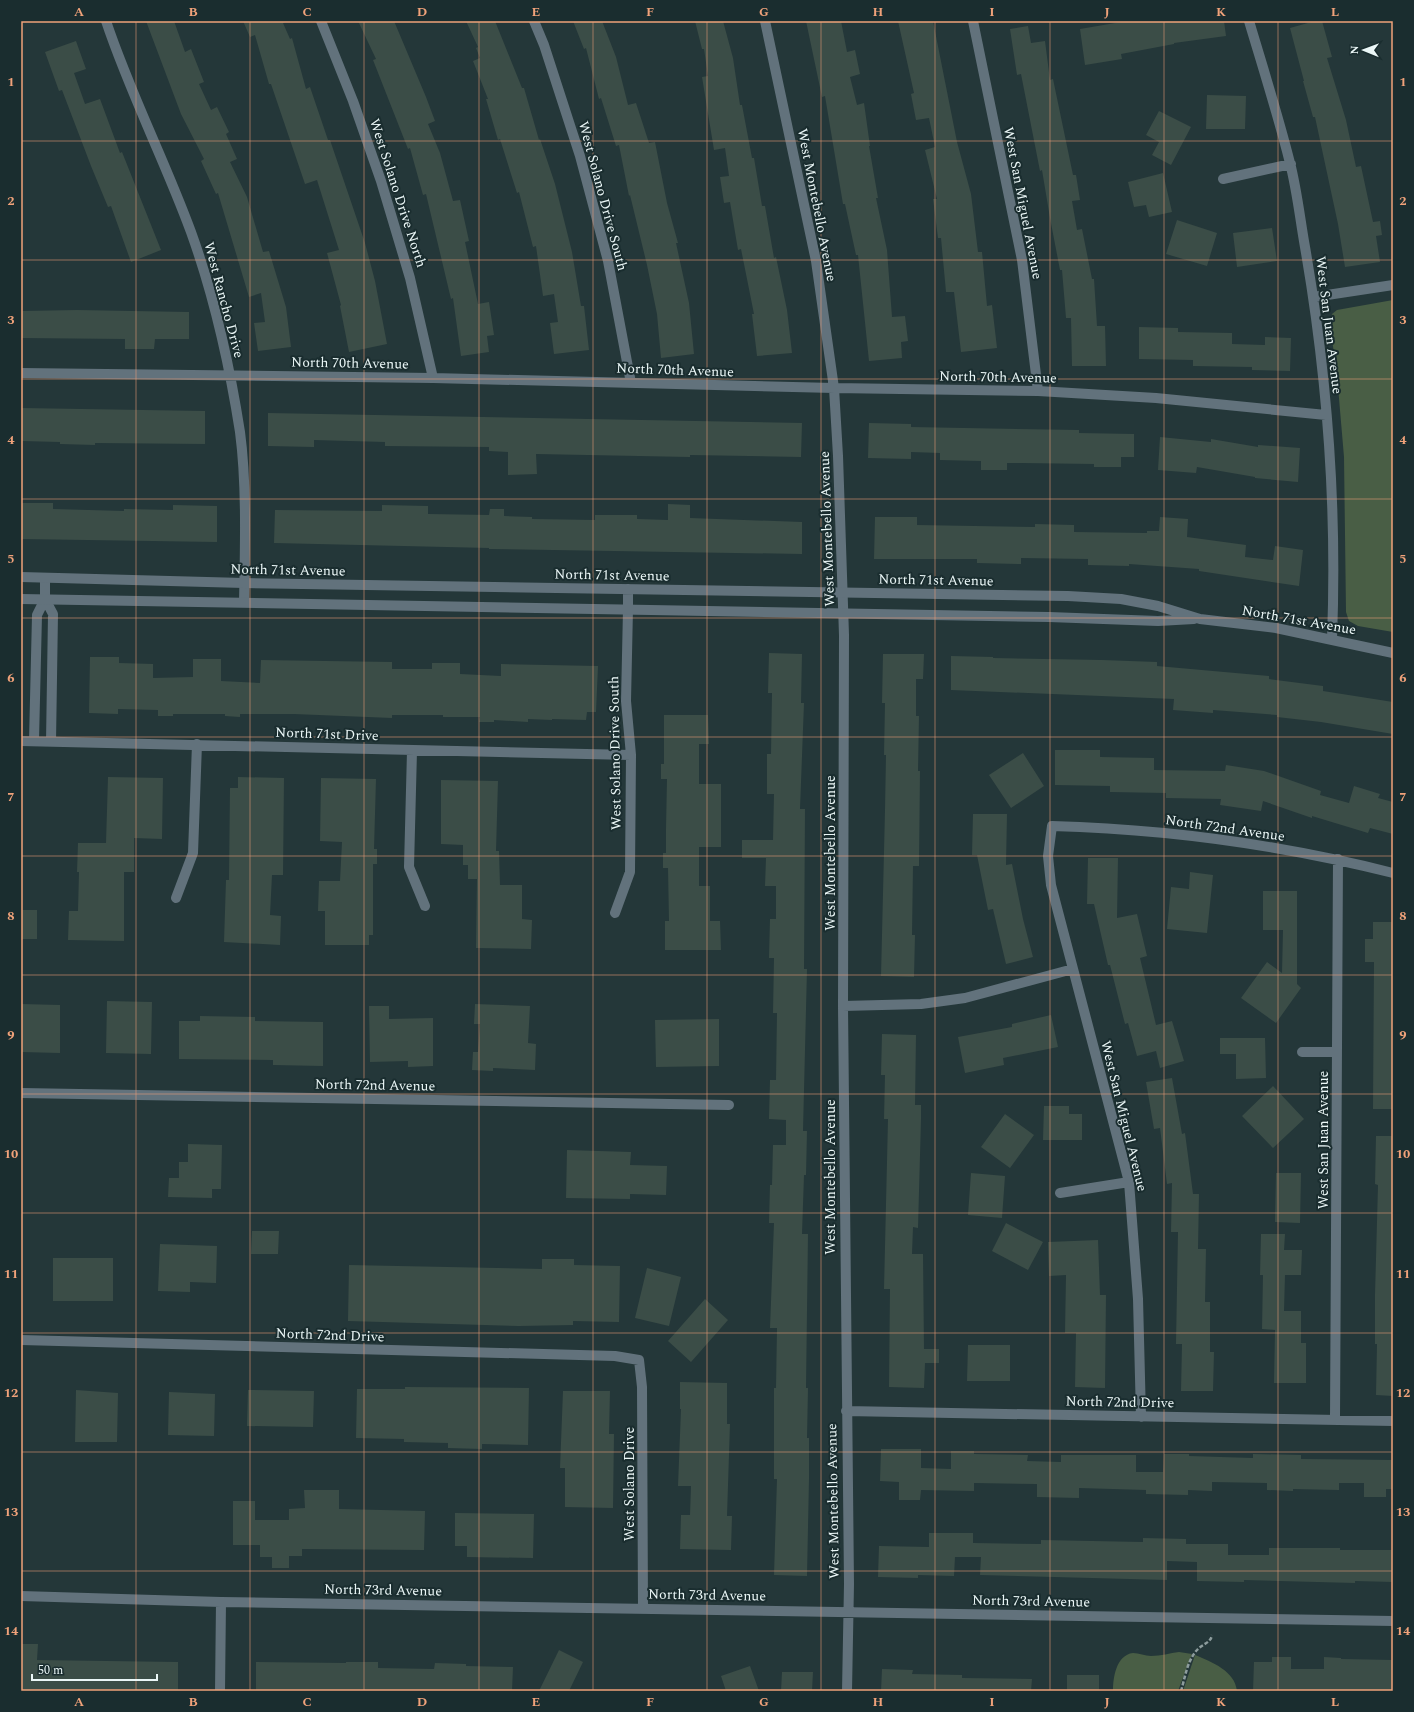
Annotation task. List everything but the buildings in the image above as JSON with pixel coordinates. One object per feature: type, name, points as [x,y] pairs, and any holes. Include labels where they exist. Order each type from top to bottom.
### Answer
[{"type":"street","name":"West Rancho Drive","points":[[106,21],[191,232],[215,317],[229,376],[240,433],[244,490],[244,602]]},
{"type":"street","name":"West Solano Drive North","points":[[321,21],[353,102],[381,181],[410,278],[433,378]]},
{"type":"street","name":"West Solano Drive South","points":[[534,21],[544,45],[580,156],[608,261],[631,383]]},
{"type":"street","name":"West Montebello Avenue","points":[[765,21],[816,261],[834,388],[838,456],[844,613],[843,1006],[848,1611],[847,1691]]},
{"type":"street","name":"West San Miguel Avenue","points":[[973,21],[1022,260],[1038,391]]},
{"type":"street","name":"West San Juan Avenue","points":[[1249,21],[1291,164],[1314,297],[1326,415],[1333,527],[1334,599],[1332,639]]},
{"type":"street","points":[[1223,179],[1291,164]]},
{"type":"street","points":[[1314,297],[1393,285]]},
{"type":"street","name":"North 70th Avenue","points":[[21,372],[433,378],[834,388],[1038,391],[1156,398],[1326,415]]},
{"type":"street","name":"North 71st Avenue","points":[[21,577],[244,583],[1068,596],[1121,599],[1158,606],[1200,619]]},
{"type":"street","points":[[34,741],[37,615],[45,600],[46,578]]},
{"type":"street","name":"West Solano Drive South","points":[[615,913],[630,872],[632,755],[626,701],[628,589]]},
{"type":"street","name":"North 71st Avenue","points":[[21,599],[1049,617],[1131,621],[1200,619],[1276,628],[1393,653]]},
{"type":"street","points":[[45,600],[53,614],[51,742]]},
{"type":"street","points":[[36,659],[53,659]]},
{"type":"street","name":"North 71st Drive","points":[[21,741],[632,755]]},
{"type":"street","points":[[176,898],[193,853],[197,744]]},
{"type":"street","points":[[412,751],[409,867],[425,906]]},
{"type":"street","name":"West San Miguel Avenue","points":[[1052,826],[1048,856],[1050,885],[1129,1182],[1138,1299],[1141,1417]]},
{"type":"street","name":"North 72nd Avenue","points":[[1052,826],[1096,827],[1184,835],[1269,847],[1338,859],[1393,873]]},
{"type":"street","name":"West San Juan Avenue","points":[[1335,1420],[1338,859]]},
{"type":"street","points":[[843,1006],[921,1004],[965,998],[1073,969]]},
{"type":"street","points":[[1302,1052],[1337,1052]]},
{"type":"street","name":"North 72nd Avenue","points":[[21,1093],[729,1106]]},
{"type":"street","points":[[1060,1193],[1129,1182]]},
{"type":"street","name":"North 72nd Drive","points":[[21,1340],[600,1356],[639,1360]]},
{"type":"street","name":"West Solano Drive","points":[[639,1360],[642,1387],[643,1608]]},
{"type":"street","name":"North 72nd Drive","points":[[846,1411],[1393,1421]]},
{"type":"street","name":"North 73rd Avenue","points":[[21,1596],[221,1602],[1393,1621]]},
{"type":"street","points":[[220,1691],[221,1602]]},
{"type":"path","points":[[1181,1691],[1193,1656],[1202,1645],[1208,1642],[1212,1635]]},
{"type":"green space","points":[[1393,300],[1393,632],[1358,626],[1349,621],[1346,612],[1344,457],[1337,375],[1330,325],[1332,314],[1337,310]]},
{"type":"green space","points":[[1179,1652],[1192,1654],[1178,1691],[1113,1691],[1115,1674],[1119,1662],[1127,1655],[1138,1653],[1155,1656]]},
{"type":"green space","points":[[1195,1655],[1222,1668],[1232,1678],[1237,1691],[1183,1691]]}]
